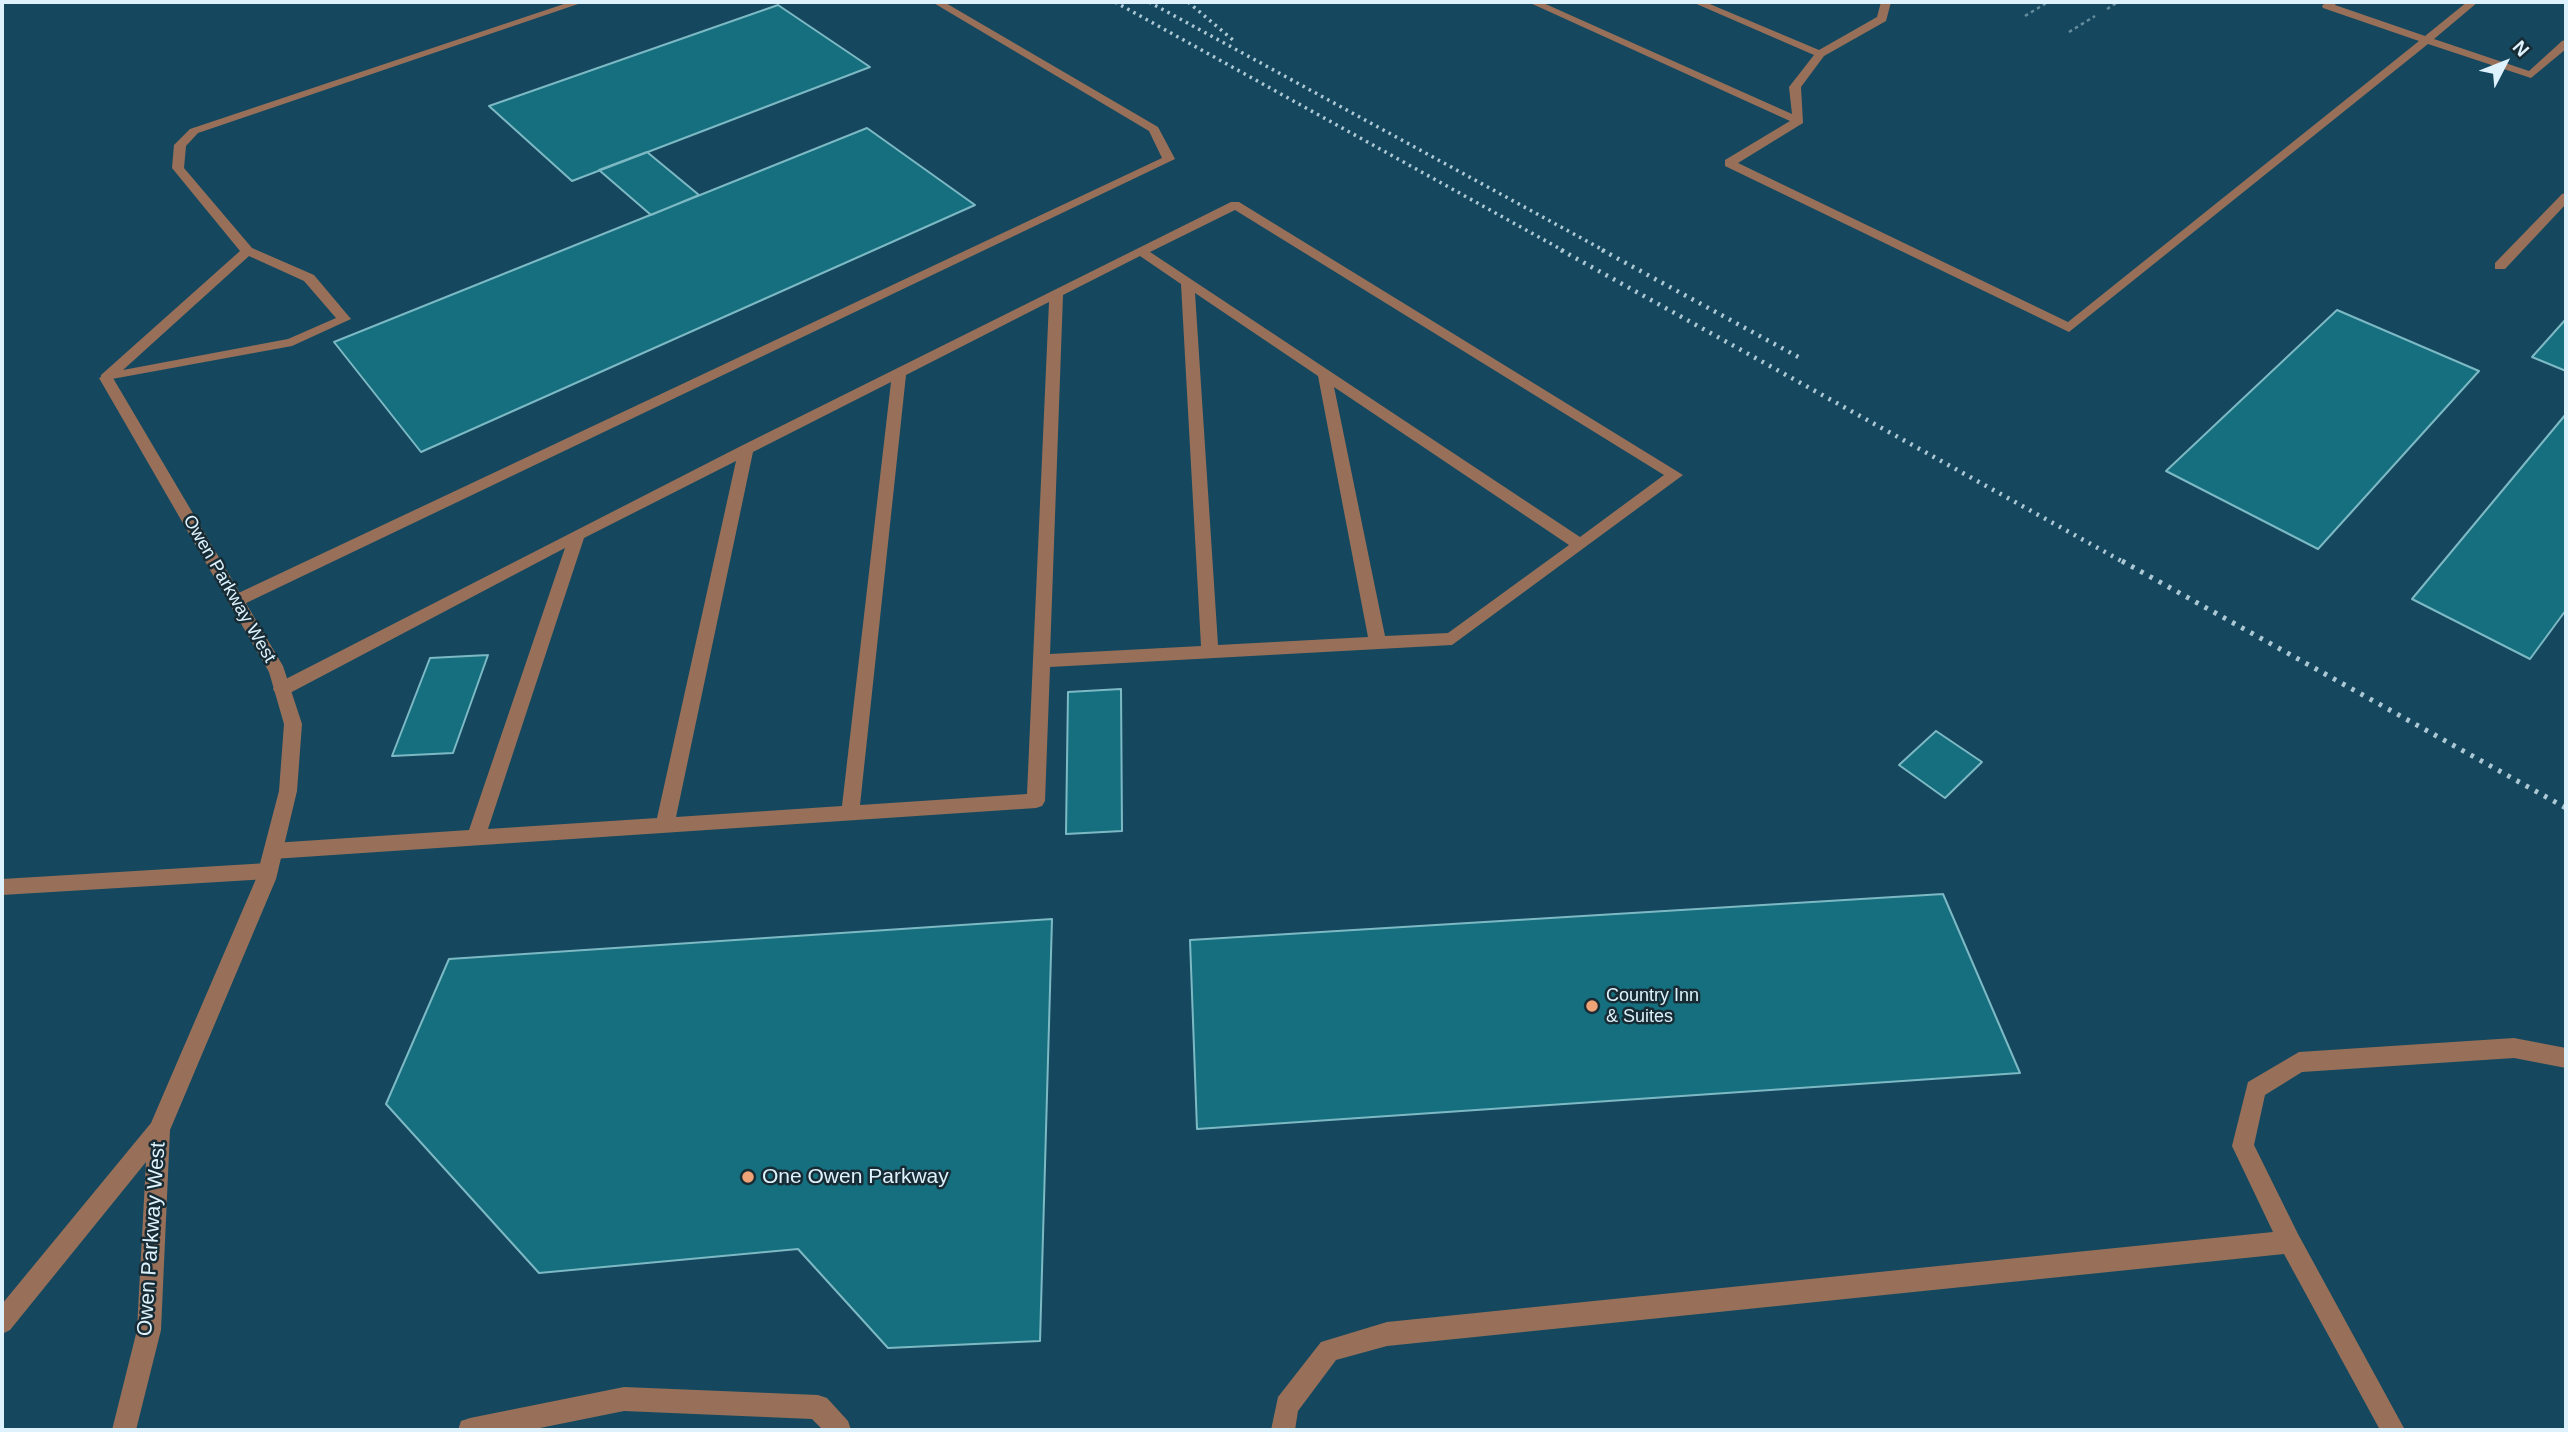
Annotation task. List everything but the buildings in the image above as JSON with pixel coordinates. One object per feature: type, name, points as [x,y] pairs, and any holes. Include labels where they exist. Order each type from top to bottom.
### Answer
[{"type":"street","points":[[106,378],[292,342],[344,319],[309,278],[247,251],[178,167],[180,145],[194,131],[579,2]]},
{"type":"street","points":[[236,601],[1170,159],[1154,129],[937,2]]},
{"type":"street","points":[[1533,2],[1799,121]]},
{"type":"street","points":[[1697,2],[1820,54]]},
{"type":"street","points":[[1799,121],[1795,87],[1820,54],[1882,19],[1886,2]]},
{"type":"street","points":[[2332,2],[2327,6],[2531,75],[2566,43]]},
{"type":"street","points":[[1799,121],[1729,163],[2069,328],[2473,2]]},
{"type":"street","points":[[2500,266],[2566,197]]},
{"type":"street","points":[[282,689],[746,449],[1235,205],[1675,475],[1452,639],[1041,661]]},
{"type":"street","points":[[106,378],[247,251]]},
{"type":"street","points":[[1141,251],[1580,545]]},
{"type":"street","points":[[1188,283],[1210,652]]},
{"type":"street","points":[[273,851],[1035,801],[1056,293]]},
{"type":"street","points":[[850,813],[899,372]]},
{"type":"street","points":[[1324,373],[1378,643]]},
{"type":"street","name":"Owen Parkway West","points":[[2,1322],[159,1130],[268,871],[288,791],[293,724],[277,671],[106,378]]},
{"type":"street","points":[[665,825],[746,449]]},
{"type":"street","points":[[476,838],[577,535]]},
{"type":"street","points":[[2,887],[268,871]]},
{"type":"street","points":[[2393,1430],[2290,1242],[2243,1146],[2256,1089],[2299,1062],[2514,1048],[2566,1058]]},
{"type":"street","name":"Owen Parkway West","points":[[124,1430],[149,1330],[159,1130]]},
{"type":"street","points":[[1283,1430],[1287,1406],[1329,1350],[1387,1334],[2290,1242]]},
{"type":"street","points":[[470,1430],[624,1399],[818,1408],[839,1430]]},
{"type":"path","points":[[2025,16],[2048,2]]},
{"type":"path","points":[[2107,9],[2118,2]]},
{"type":"path","points":[[2069,32],[2095,16]]},
{"type":"railway","points":[[1115,2],[1564,251]]},
{"type":"railway","points":[[1149,2],[1605,251]]},
{"type":"railway","points":[[1188,2],[1233,40]]},
{"type":"railway","points":[[1561,250],[2125,563]]},
{"type":"railway","points":[[1602,250],[1802,359]]},
{"type":"railway","points":[[2122,561],[2566,808]]},
{"type":"place","name":"Country Inn & Suites","points":[[1592,1006]]},
{"type":"place","name":"One Owen Parkway","points":[[748,1177]]}]
